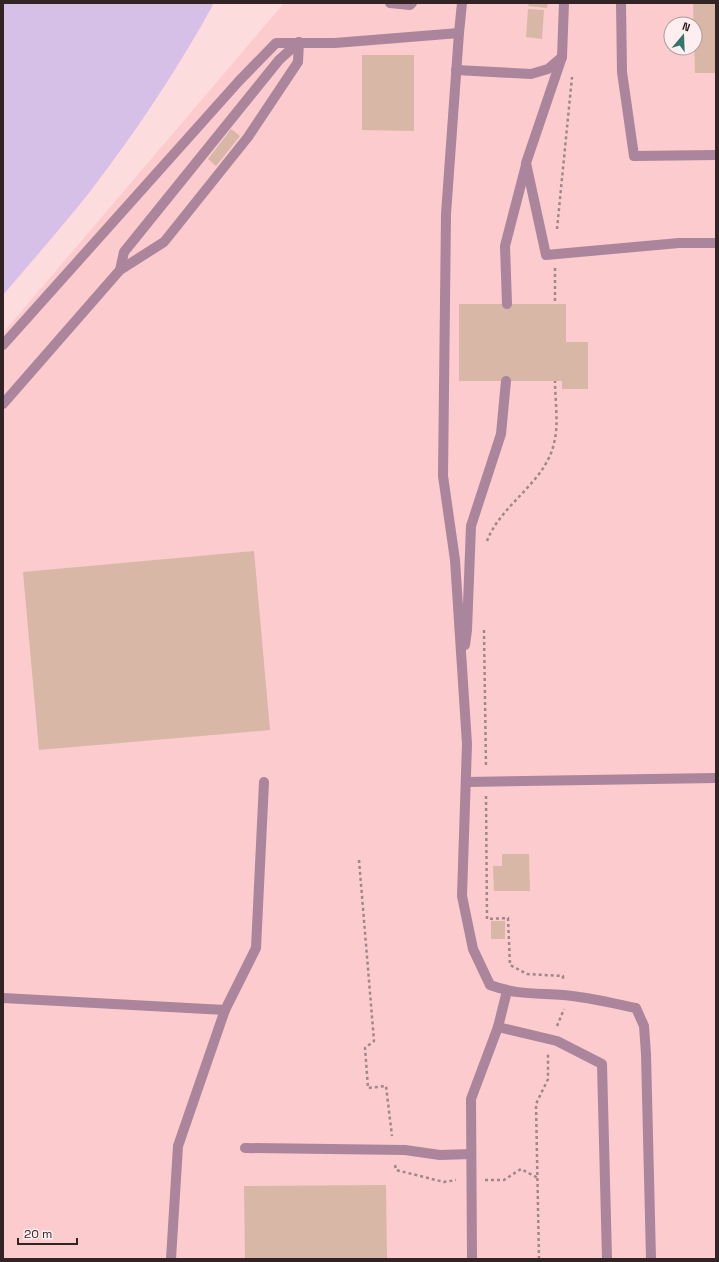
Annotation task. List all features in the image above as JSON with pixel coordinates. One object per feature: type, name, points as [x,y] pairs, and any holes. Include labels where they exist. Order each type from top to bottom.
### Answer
[{"type":"street","points":[[390,3],[410,5],[412,3]]},
{"type":"street","points":[[462,3],[446,214],[443,476],[455,560],[467,744],[462,896],[473,949],[490,985],[508,992],[564,995],[602,1000],[636,1008],[644,1026],[651,1259]]},
{"type":"street","points":[[507,304],[505,246],[526,163],[562,57],[564,3]]},
{"type":"street","points":[[620,3],[622,72],[634,156],[716,155]]},
{"type":"street","points":[[3,345],[240,81],[276,43],[335,43],[459,33]]},
{"type":"street","points":[[120,270],[124,252],[279,60],[299,42]]},
{"type":"street","points":[[3,404],[120,270],[164,242],[243,143],[298,62],[299,42]]},
{"type":"street","points":[[456,70],[531,74],[548,69],[562,57]]},
{"type":"street","points":[[526,163],[546,255],[679,243],[716,243]]},
{"type":"street","points":[[462,661],[468,630],[471,526],[501,434],[506,381]]},
{"type":"street","points":[[466,782],[716,778]]},
{"type":"street","points":[[172,1259],[178,1146],[224,1010],[256,948],[264,782]]},
{"type":"street","points":[[472,1259],[471,1099],[498,1027],[508,992]]},
{"type":"street","points":[[3,998],[224,1010]]},
{"type":"street","points":[[498,1027],[552,1040],[602,1064],[607,1259]]},
{"type":"street","points":[[245,1148],[393,1150],[440,1155],[471,1154]]},
{"type":"path","points":[[555,304],[555,254],[573,69]]},
{"type":"path","points":[[485,545],[491,530],[499,518],[545,466],[554,444],[555,381]]},
{"type":"path","points":[[484,624],[487,919],[508,918],[510,964],[527,974],[563,976],[564,1007],[548,1051],[548,1079],[536,1104],[539,1259]]},
{"type":"path","points":[[359,860],[374,1040],[365,1048],[368,1088],[386,1086],[396,1170],[444,1182],[504,1180],[521,1169],[538,1178]]},
{"type":"shaded area","points":[[3,3],[214,3],[171,76],[123,147],[89,193],[3,295]]},
{"type":"shaded area","points":[[284,3],[716,3],[716,1259],[3,1259],[3,333]]},
{"type":"building","points":[[529,3],[548,3],[547,8],[528,6]]},
{"type":"building","points":[[693,3],[716,3],[716,73],[695,73],[695,56],[703,56],[703,16],[693,16]]},
{"type":"building","points":[[528,9],[544,10],[542,39],[526,37]]},
{"type":"building","points":[[362,55],[414,55],[414,131],[362,130]]},
{"type":"building","points":[[231,129],[240,136],[216,166],[208,159]]},
{"type":"building","points":[[459,304],[566,304],[566,342],[588,342],[588,389],[562,389],[562,381],[459,381]]},
{"type":"building","points":[[254,551],[270,730],[39,750],[23,572]]},
{"type":"building","points":[[502,854],[529,854],[530,891],[494,891],[493,866],[502,866]]},
{"type":"building","points":[[491,921],[505,921],[505,939],[491,939]]},
{"type":"building","points":[[386,1185],[387,1259],[245,1259],[244,1186]]}]
